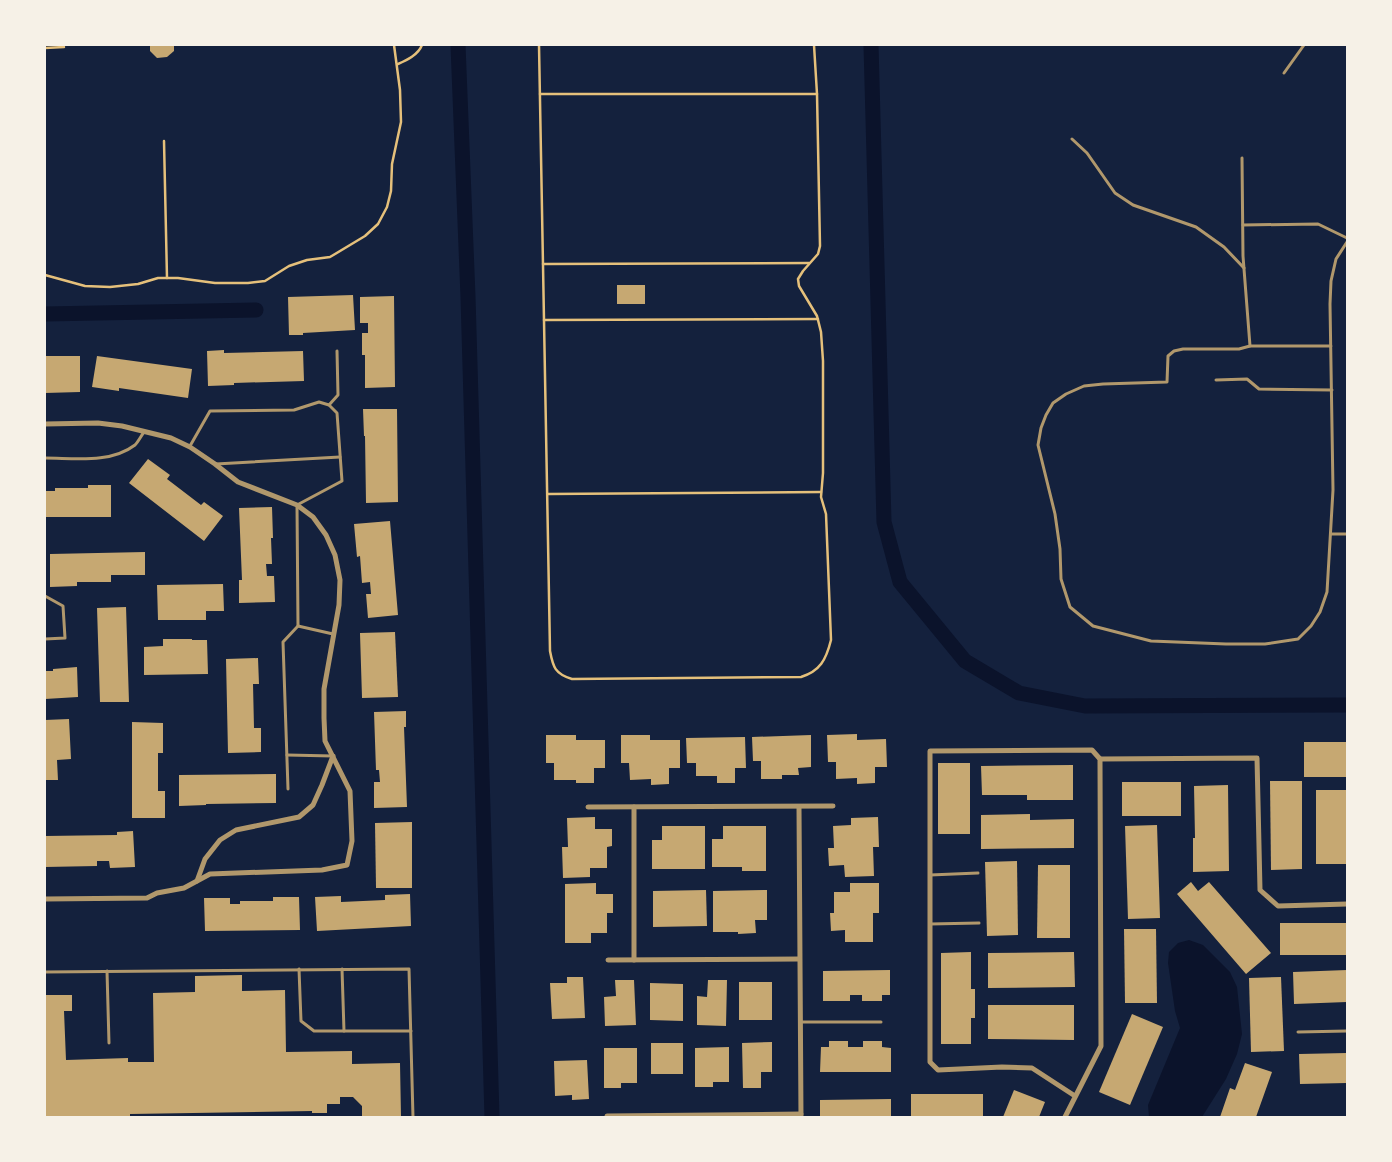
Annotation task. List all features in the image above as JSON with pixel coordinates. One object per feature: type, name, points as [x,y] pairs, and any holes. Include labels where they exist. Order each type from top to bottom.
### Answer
[{"type":"street","points":[[45,424],[98,423],[122,426],[171,438],[190,447],[238,482],[297,505],[313,517],[326,535],[335,555],[340,580],[339,605],[324,689],[325,741],[350,791],[352,841],[347,865],[322,870],[210,874],[184,888],[157,893],[147,898],[45,899]]},
{"type":"street","points":[[1064,1117],[1076,1096],[1101,1046],[1100,759],[1092,750],[930,751],[930,1062],[938,1070],[1002,1067],[1032,1068],[1076,1096]]},
{"type":"street","points":[[197,881],[205,858],[220,840],[236,830],[299,817],[313,805],[333,756]]},
{"type":"street","points":[[1100,759],[1257,758],[1260,890],[1278,906],[1347,904]]},
{"type":"street","points":[[588,807],[833,806]]},
{"type":"street","points":[[634,807],[634,960]]},
{"type":"street","points":[[607,1116],[801,1116],[799,807]]},
{"type":"street","points":[[608,960],[799,959]]},
{"type":"lane","points":[[1284,73],[1304,45]]},
{"type":"lane","points":[[1072,139],[1087,153],[1116,193],[1133,205],[1196,226],[1224,247],[1244,268]]},
{"type":"lane","points":[[1242,158],[1244,268],[1250,346]]},
{"type":"lane","points":[[1243,225],[1318,224],[1347,238]]},
{"type":"lane","points":[[1331,346],[1250,346],[1239,349],[1183,349],[1174,351],[1168,356],[1167,382],[1084,386],[1066,394],[1054,403],[1046,414],[1038,444],[1055,514],[1060,549],[1061,579],[1070,607],[1093,626],[1151,641],[1264,644],[1298,638],[1311,626],[1320,612],[1327,592],[1333,490],[1331,281],[1336,259],[1347,242]]},
{"type":"lane","points":[[329,405],[338,395],[337,351]]},
{"type":"lane","points":[[1216,380],[1247,379],[1259,389],[1332,390]]},
{"type":"lane","points":[[190,447],[210,411],[294,410],[318,402],[329,405],[337,413],[342,481],[297,505],[298,626],[283,642],[288,789]]},
{"type":"lane","points":[[45,458],[99,458],[118,454],[136,444],[144,432]]},
{"type":"lane","points":[[215,464],[340,457]]},
{"type":"lane","points":[[1331,534],[1347,534]]},
{"type":"lane","points":[[45,596],[63,606],[65,638],[45,638]]},
{"type":"lane","points":[[298,626],[334,634]]},
{"type":"lane","points":[[287,756],[333,756]]},
{"type":"lane","points":[[930,875],[978,873]]},
{"type":"lane","points":[[930,924],[979,923]]},
{"type":"lane","points":[[299,969],[301,1021],[314,1031],[411,1031]]},
{"type":"lane","points":[[342,969],[344,1031]]},
{"type":"lane","points":[[45,972],[409,969],[413,1117]]},
{"type":"lane","points":[[107,971],[109,1044]]},
{"type":"lane","points":[[800,1022],[881,1022]]},
{"type":"lane","points":[[1298,1032],[1347,1031]]},
{"type":"path","points":[[45,275],[85,286],[138,284],[158,278],[178,278],[215,283],[265,281],[290,266],[307,260],[330,257],[365,236],[378,224],[387,208],[392,191],[392,164],[401,122],[398,64],[394,45]]},
{"type":"path","points":[[398,64],[420,51],[422,45]]},
{"type":"path","points":[[539,45],[550,651],[552,663],[556,670],[563,676],[572,679],[801,677],[811,674],[819,668],[828,651],[831,640],[826,514],[821,497],[823,473],[823,361],[821,332],[818,318],[799,286],[798,279],[818,254],[820,246],[817,94],[814,45]]},
{"type":"path","points":[[45,48],[64,47]]},
{"type":"path","points":[[540,94],[817,94]]},
{"type":"path","points":[[164,141],[167,278]]},
{"type":"path","points":[[543,264],[810,263]]},
{"type":"path","points":[[544,320],[818,318]]},
{"type":"path","points":[[548,494],[821,492]]},
{"type":"water","points":[[1189,940],[1203,945],[1230,972],[1237,987],[1242,1034],[1237,1054],[1226,1079],[1202,1117],[1149,1117],[1148,1105],[1180,1028],[1175,1011],[1168,963],[1169,952],[1178,943]]},
{"type":"building","points":[[150,45],[174,45],[174,51],[167,57],[157,58],[150,51]]},
{"type":"building","points":[[617,285],[645,285],[645,304],[617,304]]},
{"type":"building","points":[[353,295],[355,330],[289,335],[288,297]]},
{"type":"building","points":[[394,296],[395,387],[365,388],[365,355],[362,355],[362,333],[368,333],[368,323],[360,323],[360,297]]},
{"type":"building","points":[[224,350],[224,353],[303,351],[304,381],[234,383],[234,385],[208,386],[207,351]]},
{"type":"building","points":[[45,356],[80,356],[80,392],[45,393]]},
{"type":"building","points":[[97,356],[192,369],[188,398],[119,388],[119,391],[92,387]]},
{"type":"building","points":[[363,409],[397,409],[398,502],[366,503]]},
{"type":"building","points":[[148,459],[170,475],[167,479],[201,505],[204,502],[223,516],[204,541],[129,483]]},
{"type":"building","points":[[88,485],[111,485],[111,517],[45,517],[45,491],[55,491],[55,488],[88,488]]},
{"type":"building","points":[[272,507],[272,564],[266,564],[267,576],[274,576],[275,602],[239,603],[239,580],[242,580],[239,508]]},
{"type":"building","points":[[390,521],[398,615],[368,618],[366,594],[371,594],[370,582],[362,583],[360,556],[357,557],[354,524]]},
{"type":"building","points":[[145,552],[145,575],[111,575],[111,582],[77,582],[77,586],[50,587],[50,554]]},
{"type":"building","points":[[223,584],[224,611],[206,611],[206,620],[158,620],[157,585]]},
{"type":"building","points":[[126,607],[129,702],[100,702],[97,608]]},
{"type":"building","points":[[395,632],[398,697],[362,698],[360,633]]},
{"type":"building","points":[[163,639],[207,640],[208,674],[144,675],[144,647],[163,646]]},
{"type":"building","points":[[258,658],[259,684],[253,684],[254,728],[261,728],[261,752],[228,753],[226,659]]},
{"type":"building","points":[[77,667],[78,697],[45,699],[45,671]]},
{"type":"building","points":[[406,711],[406,727],[404,727],[407,807],[374,808],[374,782],[380,782],[379,770],[376,770],[374,712]]},
{"type":"building","points":[[69,719],[71,759],[57,760],[58,780],[45,780],[45,720]]},
{"type":"building","points":[[132,722],[163,723],[163,753],[158,753],[158,791],[165,791],[165,818],[132,818]]},
{"type":"building","points":[[857,734],[857,740],[886,739],[887,767],[875,767],[875,783],[857,784],[857,778],[836,779],[836,762],[828,762],[827,735]]},
{"type":"building","points":[[546,735],[576,735],[576,740],[605,740],[605,768],[594,768],[594,783],[576,783],[576,780],[554,780],[554,763],[546,763]]},
{"type":"building","points":[[621,735],[650,735],[650,740],[680,740],[680,768],[669,768],[669,784],[651,785],[651,779],[630,780],[629,763],[621,763]]},
{"type":"building","points":[[811,735],[811,767],[798,768],[799,775],[782,775],[782,779],[761,779],[761,761],[753,761],[752,737]]},
{"type":"building","points":[[745,737],[746,768],[735,768],[735,783],[717,783],[717,776],[696,776],[696,763],[687,763],[686,738]]},
{"type":"building","points":[[1304,742],[1347,742],[1347,777],[1304,777]]},
{"type":"building","points":[[938,763],[970,763],[970,834],[938,834]]},
{"type":"building","points":[[1073,765],[1073,800],[1027,800],[1027,795],[982,795],[981,766]]},
{"type":"building","points":[[276,774],[276,803],[179,806],[179,775]]},
{"type":"building","points":[[1270,781],[1302,781],[1302,869],[1271,870]]},
{"type":"building","points":[[1122,782],[1181,782],[1181,816],[1122,816]]},
{"type":"building","points":[[1228,785],[1229,871],[1193,872],[1193,838],[1195,838],[1194,786]]},
{"type":"building","points":[[1316,790],[1347,790],[1347,864],[1316,864]]},
{"type":"building","points":[[1030,814],[1030,820],[1074,819],[1074,848],[981,849],[981,815]]},
{"type":"building","points":[[595,817],[595,829],[612,829],[612,846],[607,847],[607,868],[590,868],[590,877],[563,878],[562,847],[568,847],[567,818]]},
{"type":"building","points":[[878,817],[879,847],[873,847],[874,876],[845,877],[844,865],[829,866],[828,848],[834,848],[833,826],[851,825],[851,818]]},
{"type":"building","points":[[412,822],[412,888],[376,888],[375,823]]},
{"type":"building","points":[[1157,825],[1160,918],[1128,919],[1125,826]]},
{"type":"building","points":[[662,826],[705,826],[705,869],[652,869],[652,840],[662,840]]},
{"type":"building","points":[[723,826],[766,826],[766,871],[742,871],[742,867],[712,867],[712,839],[723,839]]},
{"type":"building","points":[[133,831],[135,867],[110,868],[109,861],[97,861],[97,866],[45,867],[45,836],[117,835],[117,832]]},
{"type":"building","points":[[1017,861],[1018,935],[987,936],[985,862]]},
{"type":"building","points":[[1038,865],[1070,865],[1070,938],[1037,938]]},
{"type":"building","points":[[1191,882],[1198,891],[1209,882],[1271,953],[1246,974],[1177,894]]},
{"type":"building","points":[[596,883],[596,894],[613,894],[613,913],[607,913],[607,933],[591,933],[591,943],[565,943],[565,884]]},
{"type":"building","points":[[850,883],[879,883],[879,913],[873,913],[873,942],[845,942],[845,930],[831,931],[830,913],[834,913],[834,892],[850,892]]},
{"type":"building","points":[[706,890],[707,926],[653,927],[653,891]]},
{"type":"building","points":[[767,890],[767,920],[755,920],[756,933],[713,932],[713,891]]},
{"type":"building","points":[[410,894],[411,926],[317,931],[315,897],[341,896],[341,902],[385,900],[385,895]]},
{"type":"building","points":[[273,897],[299,897],[300,930],[205,931],[204,898],[230,898],[230,904],[240,904],[240,901],[273,901]]},
{"type":"building","points":[[1280,923],[1347,923],[1347,955],[1280,955]]},
{"type":"building","points":[[1124,929],[1156,929],[1157,1003],[1125,1003]]},
{"type":"building","points":[[971,952],[971,989],[975,989],[975,1018],[971,1018],[971,1044],[941,1044],[941,953]]},
{"type":"building","points":[[1074,952],[1075,987],[988,988],[988,953]]},
{"type":"building","points":[[890,970],[890,995],[882,995],[882,1001],[862,1001],[862,995],[850,995],[850,1001],[823,1001],[823,971]]},
{"type":"building","points":[[1347,970],[1347,1002],[1294,1004],[1293,972]]},
{"type":"building","points":[[242,975],[242,991],[285,990],[286,1052],[352,1051],[352,1064],[400,1063],[401,1117],[362,1117],[362,1106],[353,1097],[340,1097],[340,1104],[327,1104],[327,1113],[312,1113],[312,1111],[130,1114],[130,1117],[45,1117],[45,995],[72,995],[72,1011],[64,1011],[66,1060],[128,1058],[128,1062],[154,1062],[153,993],[195,992],[195,976]]},
{"type":"building","points":[[567,977],[583,977],[585,1018],[552,1019],[550,983],[567,983]]},
{"type":"building","points":[[1281,977],[1284,1051],[1251,1052],[1249,978]]},
{"type":"building","points":[[615,980],[634,980],[636,1025],[605,1026],[604,997],[616,996]]},
{"type":"building","points":[[708,980],[727,980],[726,1026],[697,1025],[697,996],[707,997]]},
{"type":"building","points":[[739,982],[772,982],[772,1020],[739,1020]]},
{"type":"building","points":[[650,983],[683,984],[683,1021],[650,1020]]},
{"type":"building","points":[[988,1005],[1074,1005],[1074,1040],[988,1039]]},
{"type":"building","points":[[1132,1014],[1163,1027],[1130,1105],[1099,1092]]},
{"type":"building","points":[[829,1041],[848,1041],[848,1047],[863,1047],[863,1041],[882,1041],[882,1047],[891,1048],[891,1072],[820,1072],[821,1047],[829,1047]]},
{"type":"building","points":[[772,1042],[772,1072],[761,1072],[761,1088],[743,1088],[742,1043]]},
{"type":"building","points":[[651,1043],[683,1043],[683,1074],[651,1074]]},
{"type":"building","points":[[729,1047],[729,1082],[713,1082],[713,1087],[695,1087],[695,1048]]},
{"type":"building","points":[[604,1048],[637,1048],[637,1083],[621,1083],[621,1088],[604,1088]]},
{"type":"building","points":[[1347,1053],[1347,1083],[1300,1084],[1299,1054]]},
{"type":"building","points":[[587,1060],[589,1099],[572,1100],[572,1095],[555,1096],[554,1061]]},
{"type":"building","points":[[1245,1063],[1272,1072],[1256,1117],[1220,1117],[1230,1088],[1235,1090]]},
{"type":"building","points":[[1014,1090],[1045,1102],[1039,1117],[1003,1117]]},
{"type":"building","points":[[911,1094],[983,1094],[983,1117],[911,1117]]},
{"type":"building","points":[[891,1099],[891,1117],[820,1117],[820,1100]]},
{"type":"waterway","points":[[458,45],[468,297],[492,1117]]},
{"type":"waterway","points":[[871,45],[884,522],[900,582],[965,661],[1019,693],[1085,706],[1347,705]]},
{"type":"waterway","points":[[45,314],[256,310]]}]
